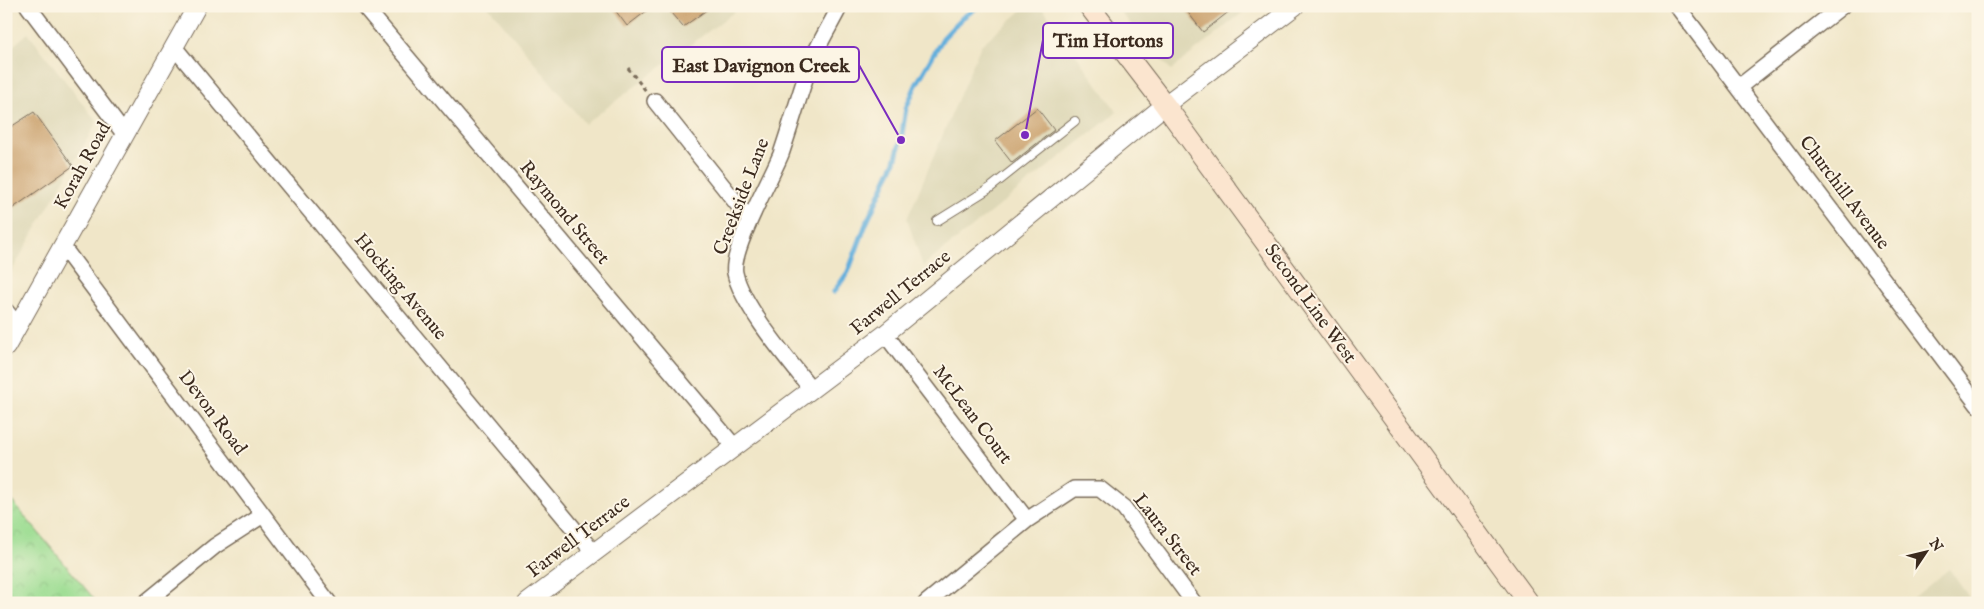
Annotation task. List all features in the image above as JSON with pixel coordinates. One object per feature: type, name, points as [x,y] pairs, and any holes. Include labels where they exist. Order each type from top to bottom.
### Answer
[{"type":"main road","name":"Second Line West","points":[[1089,6],[1164,104],[1529,603]]},
{"type":"street","points":[[28,6],[125,135]]},
{"type":"street","name":"Korah Road","points":[[6,347],[197,6]]},
{"type":"street","name":"Raymond Street","points":[[364,6],[734,446]]},
{"type":"street","name":"Creekside Lane","points":[[812,390],[765,327],[744,295],[735,273],[735,261],[750,220],[780,155],[810,65],[840,6]]},
{"type":"street","name":"Farwell Terrace","points":[[527,603],[885,334],[1164,104],[1295,6]]},
{"type":"street","name":"Churchill Avenue","points":[[1677,6],[1978,405]]},
{"type":"street","points":[[1738,87],[1842,6]]},
{"type":"street","name":"Hocking Avenue","points":[[174,47],[594,553]]},
{"type":"street","points":[[655,101],[750,220]]},
{"type":"street","name":"Devon Road","points":[[62,246],[329,603]]},
{"type":"street","points":[[6,311],[18,326]]},
{"type":"street","name":"McLean Court","points":[[885,334],[1026,520]]},
{"type":"street","name":"Laura Street","points":[[926,603],[1026,520],[1074,489],[1100,489],[1124,508],[1194,603]]},
{"type":"street","points":[[145,603],[215,546],[263,515]]},
{"type":"lane","points":[[937,221],[990,188],[1075,121]]},
{"type":"path","points":[[628,68],[655,101]]},
{"type":"shaded area","points":[[488,6],[742,6],[585,124]]},
{"type":"shaded area","points":[[1027,6],[1041,6],[1117,112],[923,266],[907,219],[981,45]]},
{"type":"shaded area","points":[[1115,6],[1251,6],[1171,70]]},
{"type":"shaded area","points":[[28,33],[97,122],[6,281],[6,52]]},
{"type":"shaded area","points":[[1949,569],[1973,603],[1907,603]]},
{"type":"green space","points":[[6,494],[95,600],[93,603],[6,603]]},
{"type":"building","points":[[612,6],[653,6],[627,26]]},
{"type":"building","points":[[665,6],[712,6],[683,27]]},
{"type":"building","points":[[1183,6],[1236,6],[1203,32]]},
{"type":"building","points":[[1037,108],[1054,130],[1012,163],[995,141]]},
{"type":"building","points":[[34,112],[73,166],[6,213],[6,130]]},
{"type":"waterway","points":[[834,292],[848,272],[866,224],[895,161],[901,140],[906,108],[916,85],[943,38],[962,18],[979,6]]},
{"type":"place","name":"Tim Hortons","points":[[1025,135]]},
{"type":"place","name":"East Davignon Creek","points":[[901,140]]}]
